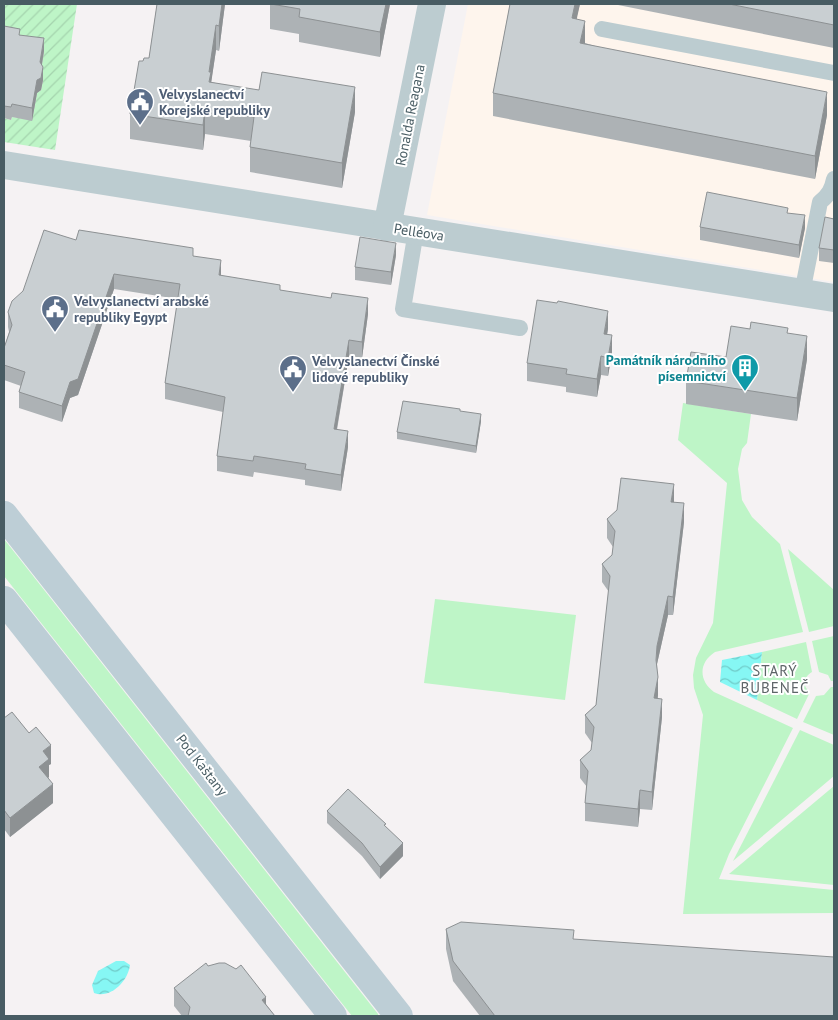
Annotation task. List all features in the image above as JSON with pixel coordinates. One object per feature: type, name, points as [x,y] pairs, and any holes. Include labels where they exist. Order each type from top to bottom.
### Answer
[{"type":"main road","name":"Pod Kaštany","points":[[4,514],[400,1016]]},
{"type":"main road","points":[[4,600],[333,1016]]},
{"type":"street","name":"Ronalda Reagana","points":[[387,227],[432,4]]},
{"type":"street","name":"Pelléova","points":[[4,166],[834,298]]},
{"type":"lane","points":[[602,29],[834,72]]},
{"type":"lane","points":[[802,293],[820,202],[827,197],[834,179]]},
{"type":"lane","points":[[416,231],[404,309],[520,328]]},
{"type":"shaded area","points":[[468,4],[834,4],[834,282],[427,215]]},
{"type":"green space","points":[[4,4],[77,4],[55,150],[4,142],[4,118],[11,120],[12,117],[32,120],[37,93],[41,90],[43,80],[40,75],[44,51],[4,39]]},
{"type":"green space","points":[[683,403],[751,414],[747,443],[742,449],[738,469],[742,500],[752,517],[780,544],[803,632],[715,652],[709,656],[703,667],[702,672],[705,683],[714,692],[793,728],[729,854],[719,879],[834,890],[834,913],[683,914],[703,715],[694,688],[693,675],[696,658],[713,623],[727,483],[678,440]]},
{"type":"green space","points":[[4,539],[378,1016],[352,1016],[4,576]]},
{"type":"green space","points":[[788,549],[834,590],[834,626],[809,632]]},
{"type":"green space","points":[[435,599],[576,615],[565,700],[424,683]]},
{"type":"green space","points":[[834,636],[834,681],[831,681],[828,675],[819,672],[812,641]]},
{"type":"green space","points":[[806,642],[812,672],[805,679],[805,687],[810,692],[797,719],[757,700],[762,652]]},
{"type":"green space","points":[[831,687],[834,687],[834,735],[803,722],[816,696],[824,695]]},
{"type":"green space","points":[[800,730],[834,745],[834,776],[733,861]]},
{"type":"green space","points":[[834,786],[834,885],[729,874]]},
{"type":"water","points":[[762,652],[757,700],[720,682],[722,660]]},
{"type":"water","points":[[116,961],[124,961],[130,965],[126,977],[112,991],[100,994],[94,993],[92,985],[98,971]]},
{"type":"building","points":[[157,4],[222,4],[219,26],[216,25],[209,82],[259,90],[262,72],[355,87],[342,163],[250,147],[254,117],[205,109],[203,125],[130,114],[139,61],[149,58]]},
{"type":"building","points":[[271,4],[386,4],[380,32],[299,17],[300,9]]},
{"type":"building","points":[[510,4],[575,4],[572,18],[585,21],[580,43],[827,92],[815,156],[493,93]]},
{"type":"building","points":[[729,4],[834,4],[834,25]]},
{"type":"building","points":[[4,26],[20,29],[19,35],[44,38],[40,62],[43,67],[41,78],[37,80],[32,108],[12,104],[11,107],[4,106]]},
{"type":"building","points":[[707,192],[788,208],[787,213],[805,215],[799,245],[700,227]]},
{"type":"building","points":[[825,217],[834,219],[834,250],[819,248]]},
{"type":"building","points":[[44,230],[76,240],[79,230],[193,248],[193,256],[221,260],[219,275],[280,285],[280,290],[331,298],[332,293],[368,298],[362,342],[349,340],[334,429],[348,431],[341,475],[305,469],[306,464],[254,456],[253,461],[217,456],[225,397],[165,383],[180,284],[114,274],[78,379],[70,382],[62,406],[19,392],[25,372],[4,365],[4,348],[12,325],[8,312],[12,301],[23,291]]},
{"type":"building","points":[[360,237],[396,243],[391,272],[355,267]]},
{"type":"building","points":[[537,300],[557,303],[558,301],[608,311],[604,334],[612,335],[608,358],[601,356],[597,379],[566,374],[567,369],[527,363]]},
{"type":"building","points":[[751,322],[788,328],[787,333],[807,336],[797,398],[686,381],[691,352],[726,357],[731,326],[750,329]]},
{"type":"building","points":[[403,401],[481,414],[476,446],[397,432]]},
{"type":"building","points":[[621,478],[674,484],[671,502],[684,503],[673,597],[668,596],[657,646],[658,677],[654,698],[662,699],[652,792],[640,790],[638,809],[585,803],[588,771],[580,760],[591,750],[594,727],[585,715],[596,705],[610,576],[602,564],[612,555],[615,531],[607,519],[617,510]]},
{"type":"building","points":[[12,712],[29,733],[36,727],[51,745],[43,751],[49,759],[39,767],[53,784],[10,818],[4,810],[4,718]]},
{"type":"building","points":[[348,789],[386,824],[384,825],[403,843],[380,867],[362,843],[327,811]]},
{"type":"building","points":[[461,922],[574,930],[573,939],[834,957],[834,1016],[495,1016],[453,961],[446,929]]},
{"type":"building","points":[[206,963],[208,966],[225,963],[236,969],[241,965],[266,997],[262,1000],[275,1016],[188,1016],[190,1007],[174,988]]},
{"type":"place","name":"Velvyslanectví Korejské republiky","points":[[140,126]]},
{"type":"place","name":"Velvyslanectví arabské republiky Egypt","points":[[55,333]]},
{"type":"place","name":"Památník národního písemnictví","points":[[745,392]]},
{"type":"place","name":"Velvyslanectví Čínské lidové republiky","points":[[293,393]]},
{"type":"district","name":"STARÝ BUBENEČ","points":[[775,678]]}]
